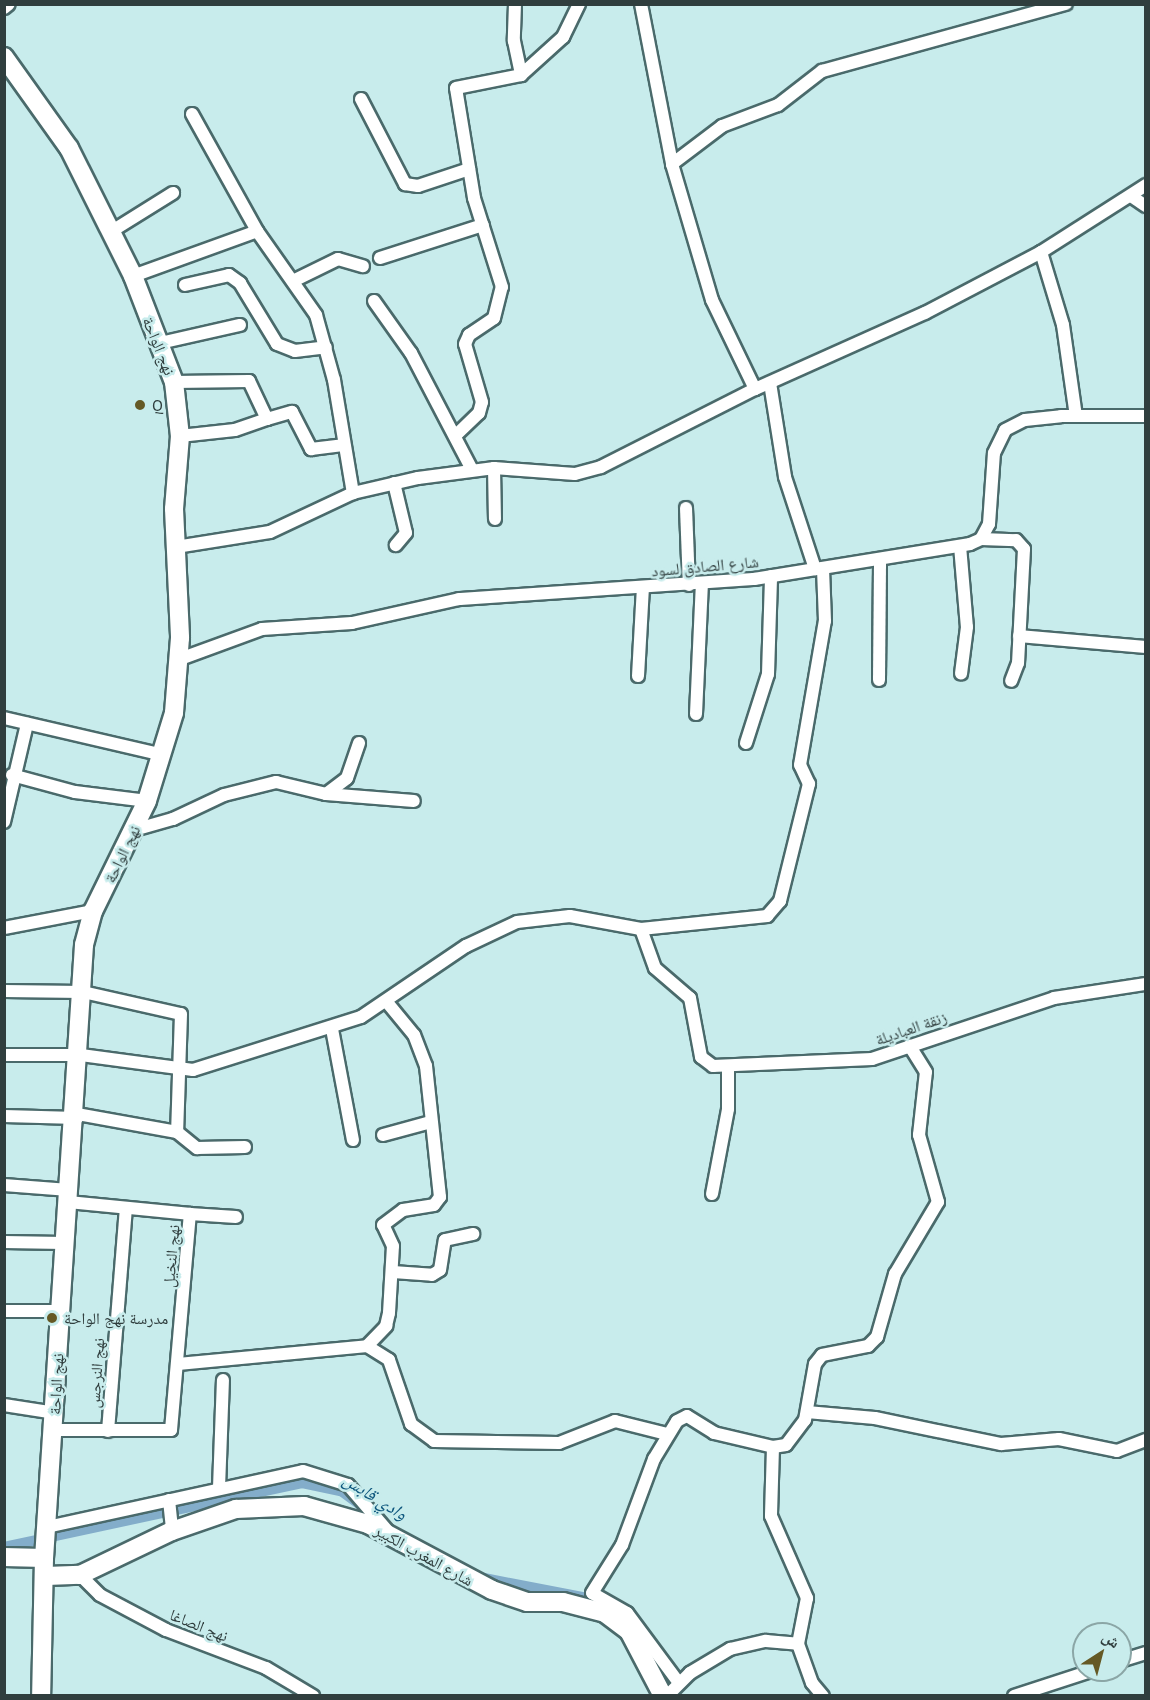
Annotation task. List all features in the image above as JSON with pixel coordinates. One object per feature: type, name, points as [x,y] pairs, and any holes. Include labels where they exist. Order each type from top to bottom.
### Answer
[{"type":"street","points":[[4,8],[9,4]]},
{"type":"street","points":[[515,4],[514,41],[520,75]]},
{"type":"street","points":[[455,436],[479,413],[482,402],[465,344],[502,306],[497,266],[483,225],[469,169],[456,88],[520,75],[563,37],[579,4]]},
{"type":"street","points":[[641,4],[672,164],[712,300],[755,389]]},
{"type":"street","points":[[672,164],[722,126],[778,105],[822,71],[1066,4]]},
{"type":"street","name":"نهج الواحة","points":[[4,57],[69,148],[133,276],[174,381],[180,436],[176,547],[180,659],[163,755],[134,830],[93,911],[84,945],[84,992],[77,1116],[64,1243],[44,1558],[40,1695]]},
{"type":"street","points":[[361,99],[405,184],[418,186],[469,169]]},
{"type":"street","points":[[192,114],[257,231],[316,315],[326,347],[353,493]]},
{"type":"street","points":[[176,547],[277,530],[353,493],[471,468],[552,474],[589,471],[755,389],[905,323],[1041,252],[1146,185]]},
{"type":"street","points":[[112,231],[173,193]]},
{"type":"street","points":[[1131,196],[1146,206]]},
{"type":"street","points":[[380,258],[483,225]]},
{"type":"street","points":[[133,276],[257,231]]},
{"type":"street","points":[[1041,252],[1063,325],[1076,416]]},
{"type":"street","points":[[293,281],[338,259],[363,266]]},
{"type":"street","points":[[185,285],[229,275],[240,283],[277,344],[295,351],[326,347]]},
{"type":"street","points":[[374,301],[411,353],[471,468]]},
{"type":"street","points":[[160,343],[240,325]]},
{"type":"street","points":[[174,381],[249,381],[267,419]]},
{"type":"street","points":[[4,1055],[81,1054],[180,1071],[219,1065],[332,1029],[386,1001],[466,946],[518,922],[570,916],[641,929],[767,916],[780,901],[809,784],[800,765],[825,621],[819,568],[784,477],[770,383]]},
{"type":"street","points":[[180,436],[235,430],[292,412],[311,449],[343,445]]},
{"type":"street","points":[[1011,681],[1019,636],[1024,549],[1016,540],[981,539],[991,518],[994,453],[1005,430],[1025,420],[1076,416],[1146,416]]},
{"type":"street","points":[[495,468],[495,519]]},
{"type":"street","points":[[394,483],[406,524],[396,545]]},
{"type":"street","points":[[686,508],[689,585]]},
{"type":"street","name":"شارع الصادق لسود","points":[[180,659],[262,629],[352,623],[459,598],[702,584],[880,559],[960,546],[981,539]]},
{"type":"street","points":[[960,546],[967,627],[961,674]]},
{"type":"street","points":[[879,680],[880,559]]},
{"type":"street","points":[[746,743],[768,674],[771,576]]},
{"type":"street","points":[[696,714],[702,584]]},
{"type":"street","points":[[638,676],[643,587]]},
{"type":"street","points":[[1019,636],[1146,647]]},
{"type":"street","points":[[4,718],[163,755]]},
{"type":"street","points":[[4,822],[12,775],[27,724]]},
{"type":"street","points":[[326,794],[347,778],[359,743]]},
{"type":"street","points":[[12,775],[75,792],[147,801]]},
{"type":"street","points":[[134,830],[260,784],[276,782],[326,794],[414,801]]},
{"type":"street","points":[[4,928],[93,911]]},
{"type":"street","name":"زنقة العباديلة","points":[[641,929],[655,969],[690,998],[704,1062],[728,1066],[872,1059],[1054,998],[1146,984]]},
{"type":"street","points":[[4,991],[84,992],[179,1012],[180,1071],[177,1132]]},
{"type":"street","points":[[367,1346],[386,1326],[393,1272],[386,1221],[403,1210],[434,1205],[440,1197],[419,1047],[386,1001]]},
{"type":"street","points":[[332,1029],[353,1140]]},
{"type":"street","points":[[679,1683],[627,1613],[592,1593],[622,1545],[667,1434],[687,1416],[714,1433],[773,1448],[786,1445],[807,1412],[815,1364],[826,1352],[858,1350],[877,1337],[894,1274],[915,1234],[937,1211],[937,1192],[920,1136],[926,1071],[910,1046]]},
{"type":"street","points":[[712,1194],[728,1109],[728,1066]]},
{"type":"street","points":[[4,1116],[77,1116],[177,1132],[197,1148],[246,1148]]},
{"type":"street","points":[[383,1135],[431,1122]]},
{"type":"street","name":"نهج النخيل","points":[[4,1185],[126,1209],[190,1214],[174,1424],[165,1433],[108,1431]]},
{"type":"street","name":"نهج النرجس","points":[[108,1431],[126,1209]]},
{"type":"street","points":[[190,1214],[236,1217]]},
{"type":"street","points":[[393,1272],[432,1275],[440,1270],[445,1240],[472,1234]]},
{"type":"street","points":[[4,1242],[64,1243]]},
{"type":"street","points":[[4,1311],[60,1311]]},
{"type":"street","points":[[178,1364],[367,1346],[389,1360],[411,1424],[434,1441],[559,1443],[615,1421],[667,1434]]},
{"type":"street","points":[[219,1488],[223,1380]]},
{"type":"street","points":[[4,1405],[54,1421],[108,1431]]},
{"type":"street","points":[[807,1412],[875,1418],[1001,1444],[1059,1439],[1117,1450],[1146,1440]]},
{"type":"street","points":[[773,1448],[771,1516],[807,1598],[798,1644],[812,1683],[823,1695]]},
{"type":"street","points":[[47,1527],[303,1471],[335,1477],[369,1503],[392,1535]]},
{"type":"street","points":[[169,1500],[172,1531]]},
{"type":"street","name":"شارع المغرب الكبير","points":[[45,1576],[80,1575],[172,1531],[236,1509],[289,1504],[349,1517],[392,1535],[492,1590],[527,1602],[579,1604],[614,1618],[629,1631],[665,1695]]},
{"type":"street","points":[[4,1557],[44,1558]]},
{"type":"street","name":"نهج الصاغا","points":[[80,1575],[100,1595],[166,1630],[295,1690],[312,1695]]},
{"type":"street","points":[[665,1695],[679,1683],[748,1643],[798,1644]]},
{"type":"street","points":[[1014,1695],[1072,1677]]},
{"type":"waterway","name":"وادي قابس","points":[[4,1547],[302,1483],[341,1491],[363,1507]]},
{"type":"waterway","name":"وادي قابس","points":[[479,1577],[598,1600]]},
{"type":"place","name":"Q","points":[[140,405]]},
{"type":"place","name":"مدرسة نهج الواحة","points":[[52,1318]]}]
